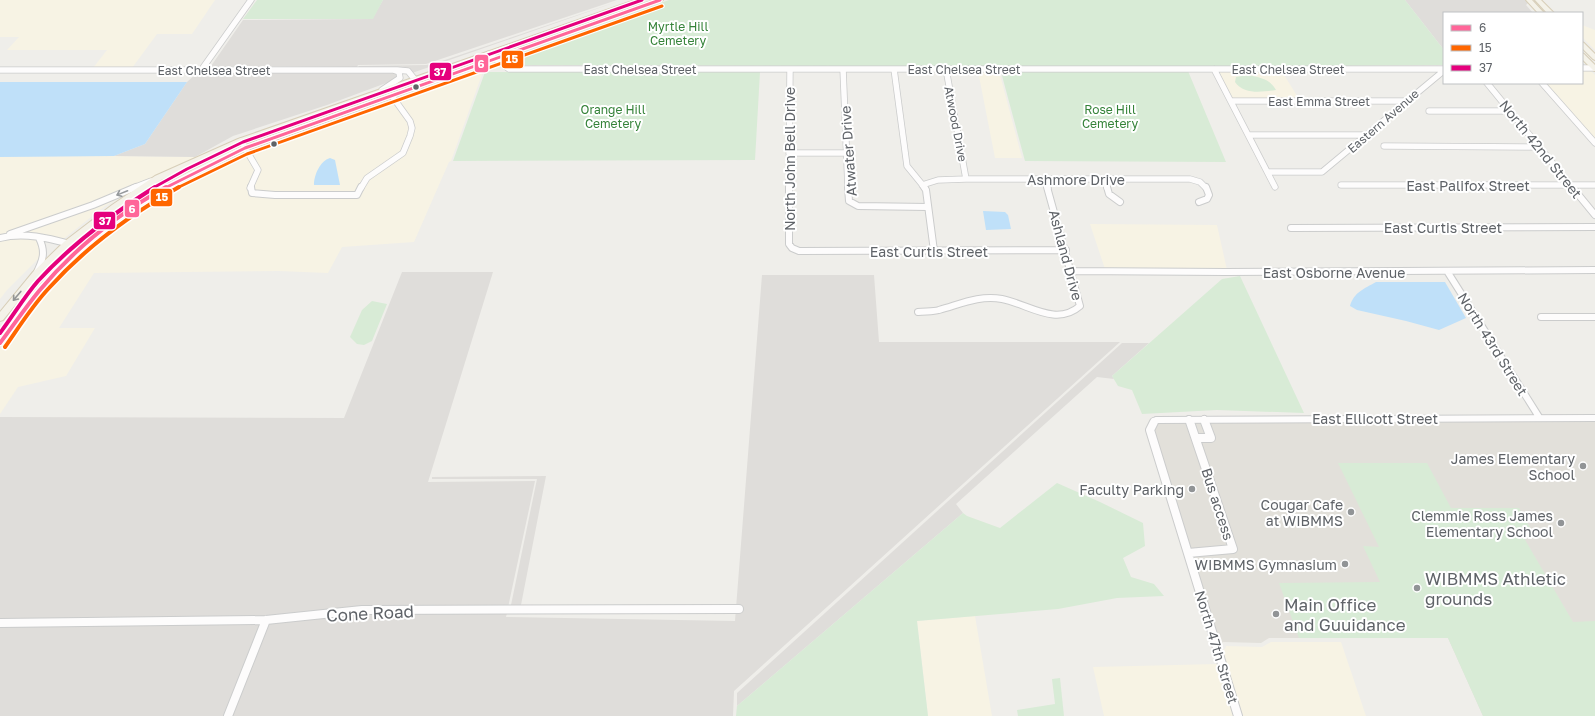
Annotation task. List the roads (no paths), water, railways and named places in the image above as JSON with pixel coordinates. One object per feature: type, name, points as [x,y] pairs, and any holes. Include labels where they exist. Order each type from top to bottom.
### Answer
[{"type":"main road","points":[[0,318],[36,274],[68,243],[114,207],[158,178],[381,91],[621,7],[661,0]]},
{"type":"main road","points":[[1529,0],[1540,12]]},
{"type":"main road","points":[[1538,0],[1550,12]]},
{"type":"main road","points":[[0,343],[49,279],[81,247],[132,206],[166,185],[243,145],[392,96],[568,34],[641,3]]},
{"type":"main road","points":[[568,34],[575,28],[618,13],[621,10],[621,7]]},
{"type":"main road","points":[[1583,45],[1595,58]]},
{"type":"main road","points":[[1583,56],[1595,68]]},
{"type":"street","points":[[202,70],[251,0]]},
{"type":"street","name":"East Chelsea Street","points":[[489,54],[503,66],[508,68],[1442,69]]},
{"type":"street","points":[[1214,68],[1275,187]]},
{"type":"street","points":[[1583,68],[1595,68]]},
{"type":"street","name":"North John Bell Drive","points":[[790,69],[789,244],[792,248]]},
{"type":"street","name":"Atwater Drive","points":[[843,69],[849,201],[858,206],[928,207]]},
{"type":"street","points":[[894,69],[907,166],[926,190],[934,250]]},
{"type":"street","name":"Atwood Drive","points":[[946,69],[966,179]]},
{"type":"street","name":"Eastern Avenue","points":[[1268,172],[1322,172],[1440,73],[1442,69]]},
{"type":"street","name":"East Chelsea Street","points":[[0,70],[405,70],[416,79]]},
{"type":"street","points":[[381,91],[400,78],[399,72],[389,70]]},
{"type":"street","points":[[416,79],[420,86]]},
{"type":"street","name":"North 42nd Street","points":[[1487,84],[1595,216]]},
{"type":"street","points":[[1543,84],[1595,142]]},
{"type":"street","points":[[243,145],[258,170],[250,189],[252,193],[275,195],[357,195],[367,178],[402,153],[410,136],[412,128],[410,120],[396,104],[392,96]]},
{"type":"street","name":"East Emma Street","points":[[1231,101],[1407,101]]},
{"type":"street","points":[[1428,111],[1510,112]]},
{"type":"street","points":[[1249,135],[1367,135]]},
{"type":"street","points":[[1384,146],[1539,147]]},
{"type":"street","points":[[789,153],[847,153]]},
{"type":"street","points":[[0,238],[158,178]]},
{"type":"street","name":"Ashmore Drive","points":[[922,185],[938,180],[966,179],[1196,180],[1204,184],[1210,195],[1207,199],[1199,202]]},
{"type":"street","name":"Ashland Drive","points":[[918,312],[941,310],[967,301],[991,297],[1016,302],[1050,314],[1068,314],[1076,311],[1080,306],[1072,270],[1045,179]]},
{"type":"street","points":[[1104,179],[1109,194],[1120,202]]},
{"type":"street","name":"East Palifox Street","points":[[1340,184],[1595,185]]},
{"type":"street","name":"East Curtis Street","points":[[1292,228],[1595,227]]},
{"type":"street","points":[[10,234],[29,235],[81,247]]},
{"type":"street","points":[[36,274],[45,253],[45,249],[39,238]]},
{"type":"street","name":"East Curtis Street","points":[[792,248],[799,251],[1066,250]]},
{"type":"street","name":"East Osborne Avenue","points":[[1072,270],[1226,272],[1595,270]]},
{"type":"street","name":"North 43rd Street","points":[[1447,271],[1539,417]]},
{"type":"street","points":[[1541,317],[1595,317]]},
{"type":"street","name":"East Ellicott Street","points":[[1156,420],[1539,417],[1595,418]]},
{"type":"street","name":"Bus access","points":[[1188,552],[1233,549],[1189,419]]},
{"type":"street","points":[[1196,438],[1211,438],[1204,419]]},
{"type":"street","name":"North 47th Street","points":[[1156,420],[1152,424],[1150,430],[1238,716]]},
{"type":"street","name":"Cone Road","points":[[0,623],[266,620],[362,610],[739,608]]},
{"type":"street","points":[[228,716],[266,620]]},
{"type":"water","points":[[0,82],[187,82],[145,144],[114,156],[0,157]]},
{"type":"water","points":[[330,158],[335,160],[340,185],[314,185],[318,169],[323,162]]},
{"type":"water","points":[[983,211],[1005,212],[1008,215],[1011,229],[986,230]]},
{"type":"water","points":[[1376,282],[1445,282],[1466,318],[1439,330],[1357,310],[1350,306],[1357,294]]},
{"type":"place","name":"James Elementary School","points":[[1583,466]]},
{"type":"place","name":"Faculty Parking","points":[[1192,489]]},
{"type":"place","name":"Cougar Cafe at WIBMMS","points":[[1351,512]]},
{"type":"place","name":"Clemmie Ross James Elementary School","points":[[1561,523]]},
{"type":"place","name":"WIBMMS Gymnasium","points":[[1345,564]]},
{"type":"place","name":"WIBMMS Athletic grounds","points":[[1417,588]]},
{"type":"place","name":"Main Office and Guuidance","points":[[1276,614]]},
{"type":"park label","name":"Myrtle Hill Cemetery","points":[[678,33]]},
{"type":"park label","name":"Orange Hill Cemetery","points":[[613,116]]},
{"type":"park label","name":"Rose Hill Cemetery","points":[[1110,116]]}]
